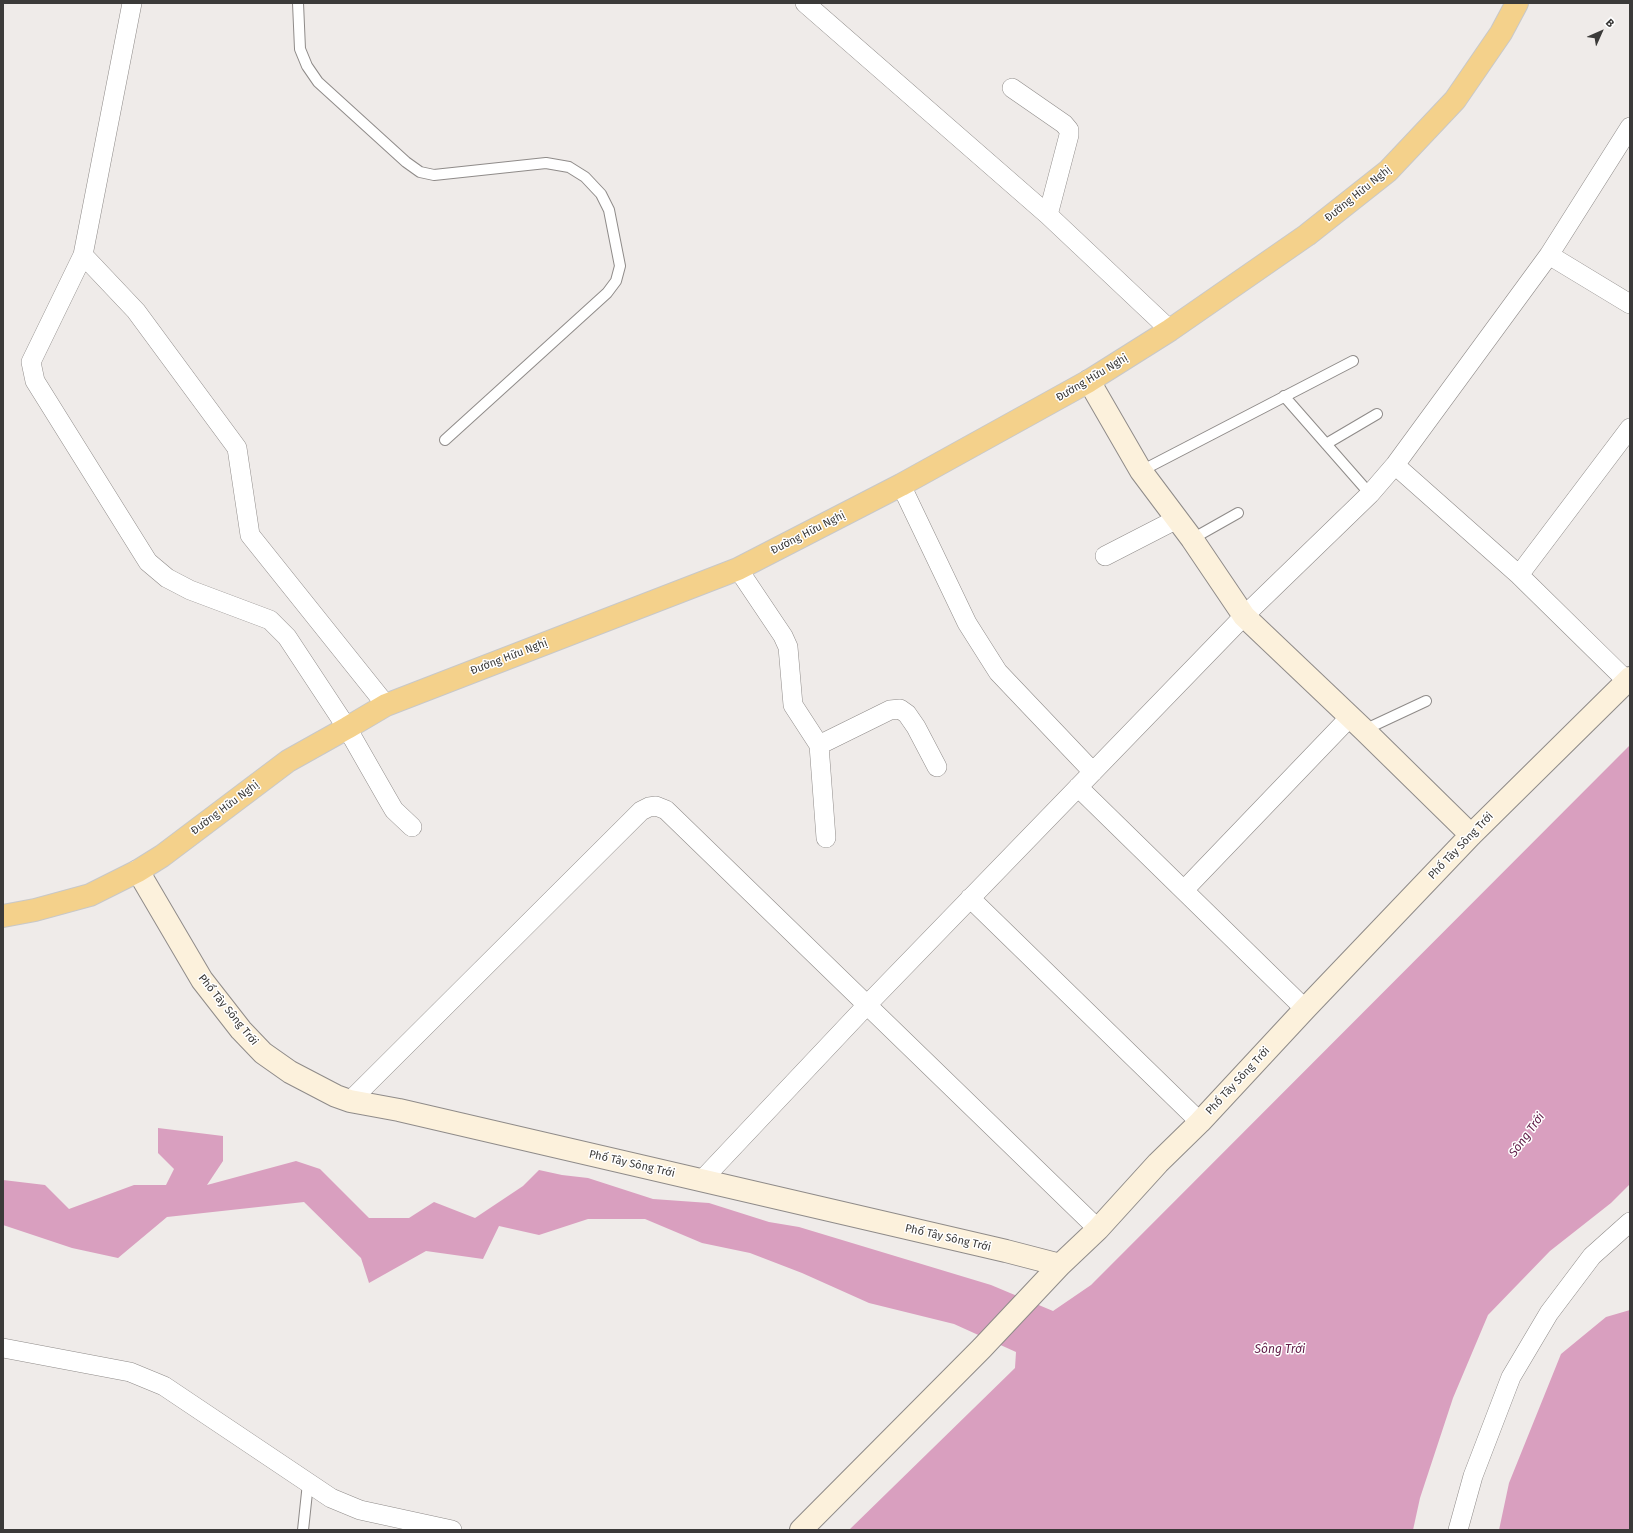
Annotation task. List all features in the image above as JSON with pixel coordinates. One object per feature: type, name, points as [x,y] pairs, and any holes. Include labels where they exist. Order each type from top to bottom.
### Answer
[{"type":"highway","name":"Đường Hữu Nghị","points":[[3,916],[35,910],[90,895],[138,871],[162,856],[288,761],[386,705],[738,569],[901,485],[1089,381],[1170,330],[1307,234],[1388,171],[1455,100],[1500,33],[1517,3]]},
{"type":"street","points":[[132,3],[82,255],[32,362],[35,381],[148,562],[167,578],[190,590],[270,620],[287,637],[347,728],[394,810],[412,827]]},
{"type":"street","points":[[806,3],[1048,215],[1170,330]]},
{"type":"street","points":[[1012,88],[1064,124],[1069,130],[1048,215]]},
{"type":"street","points":[[701,1181],[866,1005],[1078,786],[1244,616],[1370,494],[1395,466],[1549,255],[1630,127]]},
{"type":"street","points":[[82,255],[136,311],[237,448],[250,535],[386,705]]},
{"type":"street","points":[[1549,255],[1630,304]]},
{"type":"street","points":[[1089,381],[1141,470],[1192,539],[1244,616],[1471,835]]},
{"type":"street","points":[[1519,575],[1630,428]]},
{"type":"street","points":[[1395,466],[1519,575],[1628,679]]},
{"type":"street","points":[[901,485],[967,623],[998,672],[1093,772]]},
{"type":"street","points":[[1105,556],[1177,519]]},
{"type":"street","points":[[738,569],[783,636],[789,656],[792,705],[819,745],[826,838]]},
{"type":"street","name":"Phố Tây Sông Trới","points":[[138,871],[202,980],[241,1030],[263,1053],[290,1072],[336,1096],[350,1101],[399,1110],[1006,1251],[1060,1265],[1098,1229],[1158,1163],[1200,1122],[1471,835],[1628,679]]},
{"type":"street","points":[[819,745],[890,710],[900,708],[907,714],[916,727],[937,767]]},
{"type":"street","points":[[1184,890],[1357,724]]},
{"type":"street","points":[[1078,786],[1306,1009]]},
{"type":"street","points":[[350,1101],[636,817],[649,807],[656,806],[666,810],[1098,1229]]},
{"type":"street","points":[[970,898],[1200,1122]]},
{"type":"street","points":[[1458,1530],[1473,1476],[1511,1378],[1548,1313],[1592,1256],[1630,1222]]},
{"type":"street","points":[[801,1530],[982,1348],[1060,1265]]},
{"type":"street","points":[[3,1348],[130,1372],[164,1386],[331,1498],[360,1510],[452,1530]]},
{"type":"lane","points":[[298,3],[300,49],[307,66],[318,82],[406,162],[420,172],[434,175],[546,163],[568,167],[585,177],[601,194],[609,210],[620,266],[616,281],[607,293],[445,440]]},
{"type":"lane","points":[[1141,470],[1353,360]]},
{"type":"lane","points":[[1284,396],[1370,494]]},
{"type":"lane","points":[[1326,444],[1377,414]]},
{"type":"lane","points":[[1192,539],[1238,513]]},
{"type":"lane","points":[[1357,724],[1426,701]]},
{"type":"lane","points":[[303,1530],[308,1483]]},
{"type":"water","name":"Sông Trới","points":[[1630,745],[1630,1184],[1611,1203],[1550,1251],[1488,1315],[1453,1398],[1420,1498],[1413,1530],[849,1530],[1015,1368],[1016,1352],[954,1324],[869,1303],[802,1273],[750,1253],[702,1243],[645,1219],[588,1219],[539,1235],[499,1226],[483,1259],[426,1251],[369,1283],[361,1258],[304,1202],[167,1217],[118,1258],[72,1248],[3,1225],[3,1180],[45,1185],[69,1209],[134,1185],[166,1185],[174,1169],[158,1153],[158,1128],[223,1136],[223,1161],[207,1185],[296,1161],[320,1169],[369,1218],[409,1218],[434,1202],[475,1218],[523,1186],[539,1170],[562,1175],[588,1178],[653,1199],[709,1203],[769,1222],[799,1227],[991,1285],[1053,1311],[1091,1285]]},
{"type":"water","points":[[1630,1310],[1630,1530],[1499,1530],[1509,1483],[1561,1354],[1606,1317]]}]
